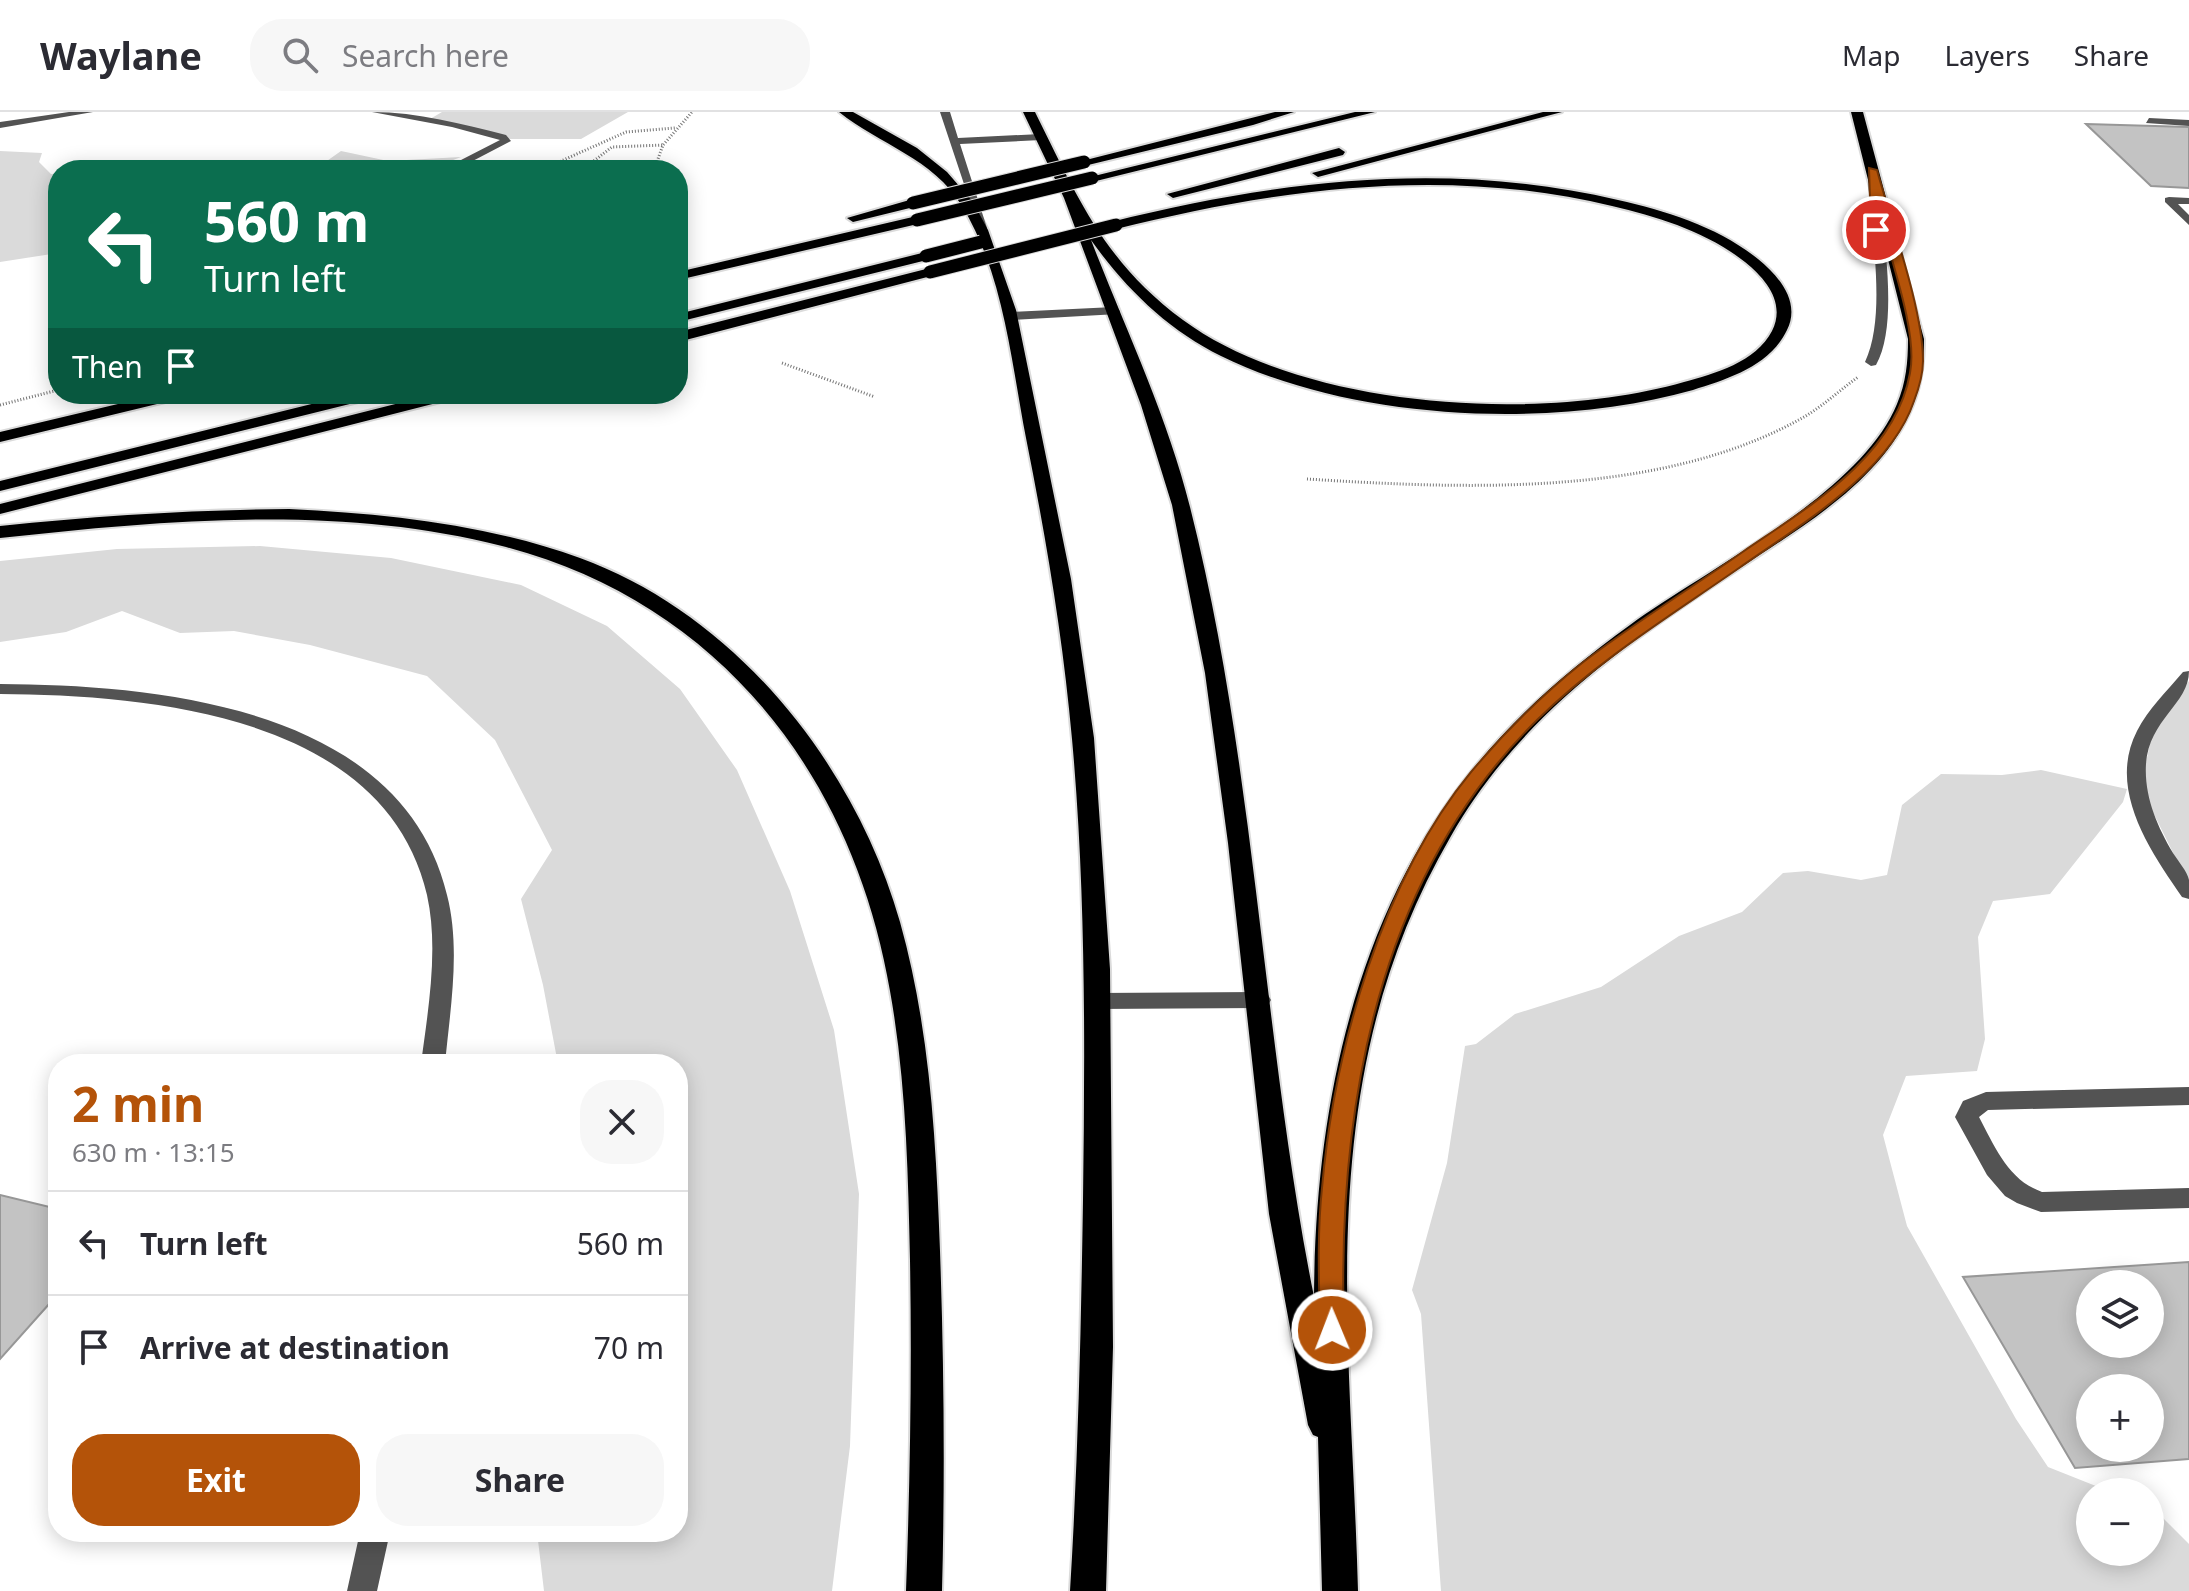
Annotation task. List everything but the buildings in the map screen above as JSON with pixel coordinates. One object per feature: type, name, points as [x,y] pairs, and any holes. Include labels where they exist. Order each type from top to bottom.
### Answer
[{"type":"highway","points":[[845,112],[915,150],[954,186],[976,219],[997,270],[1010,316],[1055,545],[1075,672],[1089,815],[1096,1001],[1099,1106],[1097,1365],[1088,1591]]},
{"type":"highway","points":[[1029,112],[1071,201],[1084,242],[1114,311],[1171,470],[1190,543],[1219,701],[1260,1000],[1285,1215],[1339,1496]]},
{"type":"highway","points":[[1237,126],[1288,112]]},
{"type":"highway","points":[[832,223],[1298,112]]},
{"type":"highway","points":[[688,274],[1369,112]]},
{"type":"highway","points":[[1485,116],[1500,112]]},
{"type":"highway","points":[[688,334],[1556,112]]},
{"type":"highway","points":[[1340,1591],[1330,1257],[1333,1187],[1350,1069],[1373,981],[1411,882],[1453,808],[1531,716],[1588,667],[1836,492],[1872,458],[1898,423],[1907,406],[1917,372],[1916,339],[1857,112]]},
{"type":"highway","points":[[1153,199],[1346,151]]},
{"type":"highway","points":[[1071,201],[1121,273],[1160,310],[1192,334],[1268,370],[1374,396],[1438,404],[1508,407],[1577,405],[1655,395],[1721,376],[1754,358],[1779,332],[1785,314],[1781,295],[1770,277],[1750,258],[1722,241],[1646,211],[1562,191],[1469,181],[1380,180],[1281,189],[1174,210]]},
{"type":"highway","points":[[1063,222],[1094,214]]},
{"type":"highway","points":[[688,261],[790,234]]},
{"type":"highway","points":[[688,316],[1002,237]]},
{"type":"highway","points":[[0,437],[138,404]]},
{"type":"highway","points":[[0,486],[332,404]]},
{"type":"highway","points":[[0,509],[415,404]]},
{"type":"highway","points":[[0,532],[143,520],[269,516],[402,524],[500,540],[574,562],[641,592],[701,632],[775,707],[816,765],[856,839],[882,904],[902,983],[911,1042],[924,1209],[927,1309],[924,1591]]},
{"type":"street","points":[[0,125],[88,112]]},
{"type":"street","points":[[377,112],[452,124],[503,137],[506,141],[469,160]]},
{"type":"street","points":[[945,112],[997,270]]},
{"type":"street","points":[[2149,121],[2189,123]]},
{"type":"street","points":[[956,141],[1041,137]]},
{"type":"street","points":[[1871,362],[1878,347],[1883,320],[1872,170]]},
{"type":"street","points":[[2189,201],[2169,200],[2189,222]]},
{"type":"street","points":[[1010,316],[1114,311]]},
{"type":"street","points":[[2189,676],[2150,725],[2141,742],[2137,779],[2146,823],[2189,892]]},
{"type":"street","points":[[0,689],[105,692],[226,715],[289,736],[356,772],[381,792],[402,819],[422,856],[433,878],[439,905],[440,986],[434,1054]]},
{"type":"street","points":[[1096,1001],[1260,1000]]},
{"type":"street","points":[[2189,1096],[1986,1101],[1971,1107],[1967,1117],[2005,1185],[2021,1197],[2041,1202],[2189,1198]]},
{"type":"street","points":[[362,1591],[373,1542]]},
{"type":"path","points":[[658,160],[663,145],[675,128],[692,112]]},
{"type":"path","points":[[563,160],[626,132],[675,128]]},
{"type":"path","points":[[595,160],[612,147],[663,145]]},
{"type":"path","points":[[1307,479],[1426,485],[1508,484],[1582,478],[1657,467],[1750,442],[1799,421],[1850,386],[1871,362]]},
{"type":"path","points":[[782,363],[875,397]]},
{"type":"path","points":[[0,405],[48,393]]},
{"type":"shaded area","points":[[442,112],[628,112],[581,139],[507,139],[430,119]]},
{"type":"shaded area","points":[[0,151],[42,153],[39,162],[48,171],[48,255],[0,262]]},
{"type":"shaded area","points":[[341,151],[383,160],[328,160]]},
{"type":"shaded area","points":[[461,157],[453,160],[406,160]]},
{"type":"shaded area","points":[[260,546],[391,558],[521,585],[607,626],[680,689],[737,770],[790,891],[834,1030],[859,1194],[850,1446],[832,1591],[544,1591],[538,1542],[688,1542],[688,1054],[556,1054],[543,985],[521,899],[552,850],[495,740],[427,676],[310,645],[234,631],[180,633],[122,611],[66,632],[0,642],[0,561],[117,549]]},
{"type":"shaded area","points":[[2189,681],[2189,885],[2141,788],[2153,728]]},
{"type":"shaded area","points":[[2041,770],[2127,789],[2123,802],[2050,894],[1993,901],[1978,937],[1985,1039],[1977,1071],[1906,1076],[1883,1135],[1907,1226],[2016,1419],[2048,1467],[2076,1478],[2076,1566],[2164,1566],[2164,1519],[2189,1544],[2189,1591],[1441,1591],[1421,1314],[1412,1290],[1447,1163],[1465,1046],[1476,1044],[1515,1014],[1601,987],[1679,936],[1742,912],[1783,873],[1808,871],[1861,880],[1887,875],[1902,805],[1941,774],[2002,775]]},
{"type":"route","points":[[1332,1330],[1330,1257],[1340,1125],[1350,1069],[1377,969],[1411,882],[1453,808],[1531,716],[1588,667],[1813,510],[1855,475],[1886,440],[1907,406],[1917,372],[1917,355],[1909,308],[1872,170],[1876,230]]}]
